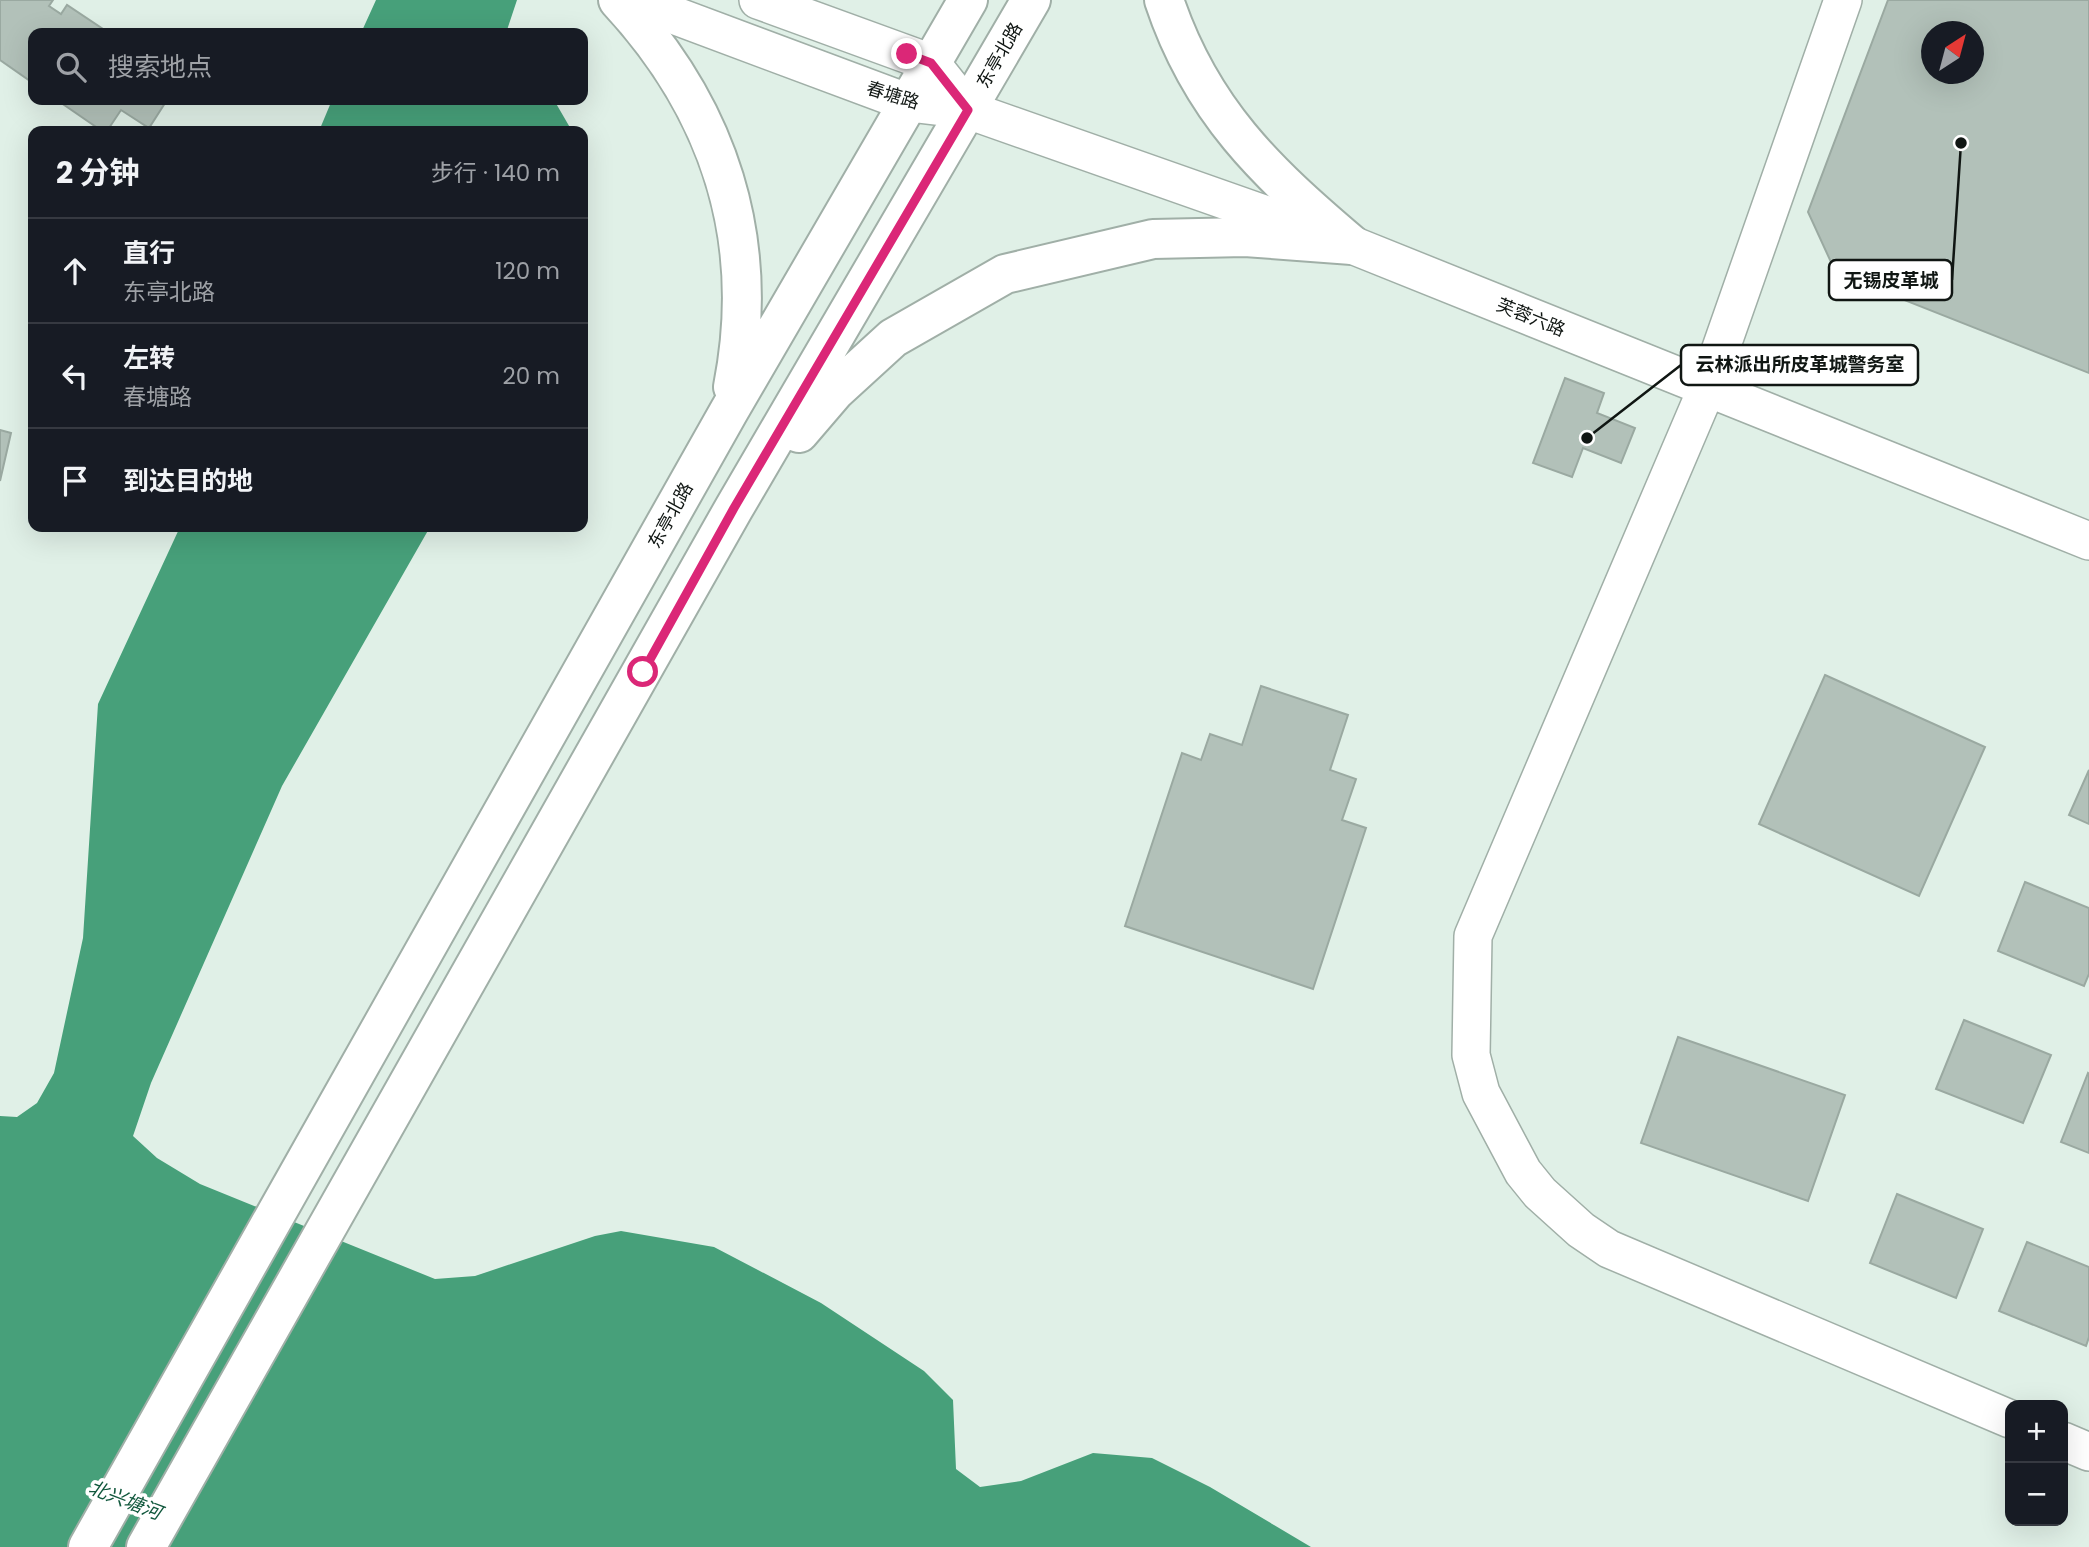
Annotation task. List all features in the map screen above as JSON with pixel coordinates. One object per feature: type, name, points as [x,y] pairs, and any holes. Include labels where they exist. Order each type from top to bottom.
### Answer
[{"type":"main road","points":[[618,0],[649,34],[682,81],[709,131],[728,186],[739,242],[743,299],[740,355],[729,411]]},
{"type":"main road","name":"东亭北路","points":[[88,1547],[729,411],[968,0]]},
{"type":"main road","name":"东亭北路","points":[[146,1547],[734,508],[1031,0]]},
{"type":"main road","points":[[1164,0],[1191,65],[1217,109],[1247,149],[1282,186],[1352,246]]},
{"type":"main road","points":[[734,508],[835,391],[893,338],[1005,274],[1153,239],[1244,236],[1352,246]]},
{"type":"street","name":"春塘路","points":[[632,0],[909,103],[968,110]]},
{"type":"street","points":[[758,0],[931,63]]},
{"type":"street","points":[[1843,0],[1707,388],[1473,936],[1471,1055],[1481,1093],[1523,1171],[1540,1193],[1573,1224],[1609,1249],[2005,1417]]},
{"type":"street","name":"春塘路","points":[[931,63],[968,110]]},
{"type":"street","name":"芙蓉六路","points":[[968,110],[1352,246],[2089,541]]},
{"type":"street","points":[[2068,1443],[2089,1452]]},
{"type":"water","points":[[376,0],[517,0],[508,28],[363,28]]},
{"type":"water","points":[[330,105],[557,105],[569,126],[321,126]]},
{"type":"water","name":"北兴塘河","points":[[178,532],[427,532],[282,786],[151,1083],[133,1136],[157,1158],[200,1184],[435,1279],[475,1276],[595,1236],[621,1231],[714,1247],[821,1303],[924,1371],[953,1400],[956,1469],[980,1487],[1021,1481],[1093,1453],[1152,1458],[1210,1487],[1311,1547],[0,1547],[0,1116],[17,1117],[37,1103],[54,1073],[83,938],[98,704]]},
{"type":"building","points":[[0,0],[53,0],[49,6],[61,14],[67,5],[102,28],[28,28],[28,80],[0,60]]},
{"type":"building","points":[[1888,0],[2089,0],[2089,373],[1836,273],[1808,212]]},
{"type":"building","points":[[64,105],[164,105],[150,126],[146,126],[121,110],[110,126],[95,126]]},
{"type":"building","points":[[1565,378],[1604,393],[1597,413],[1635,428],[1621,463],[1583,448],[1572,477],[1533,463]]},
{"type":"building","points":[[0,430],[11,433],[0,481]]},
{"type":"building","points":[[1825,675],[1985,747],[1919,896],[1759,824]]},
{"type":"building","points":[[1261,686],[1348,715],[1330,770],[1356,779],[1342,820],[1366,828],[1313,989],[1125,926],[1182,753],[1201,760],[1210,734],[1242,745]]},
{"type":"building","points":[[2089,770],[2089,824],[2069,815]]},
{"type":"building","points":[[2025,882],[2089,908],[2089,974],[2084,986],[1998,951]]},
{"type":"building","points":[[1964,1020],[2051,1055],[2023,1123],[1936,1089]]},
{"type":"building","points":[[1678,1037],[1845,1095],[1808,1201],[1641,1143]]},
{"type":"building","points":[[2089,1074],[2089,1153],[2061,1142]]},
{"type":"building","points":[[1897,1194],[1983,1229],[1956,1298],[1870,1263]]},
{"type":"building","points":[[2027,1242],[2089,1267],[2089,1337],[2086,1346],[1999,1311]]},
{"type":"place","name":"无锡皮革城","points":[[1961,143]]},
{"type":"place","name":"云林派出所皮革城警务室","points":[[1587,438]]},
{"type":"route","points":[[643,672],[734,508],[968,110],[931,63],[907,54]]}]
